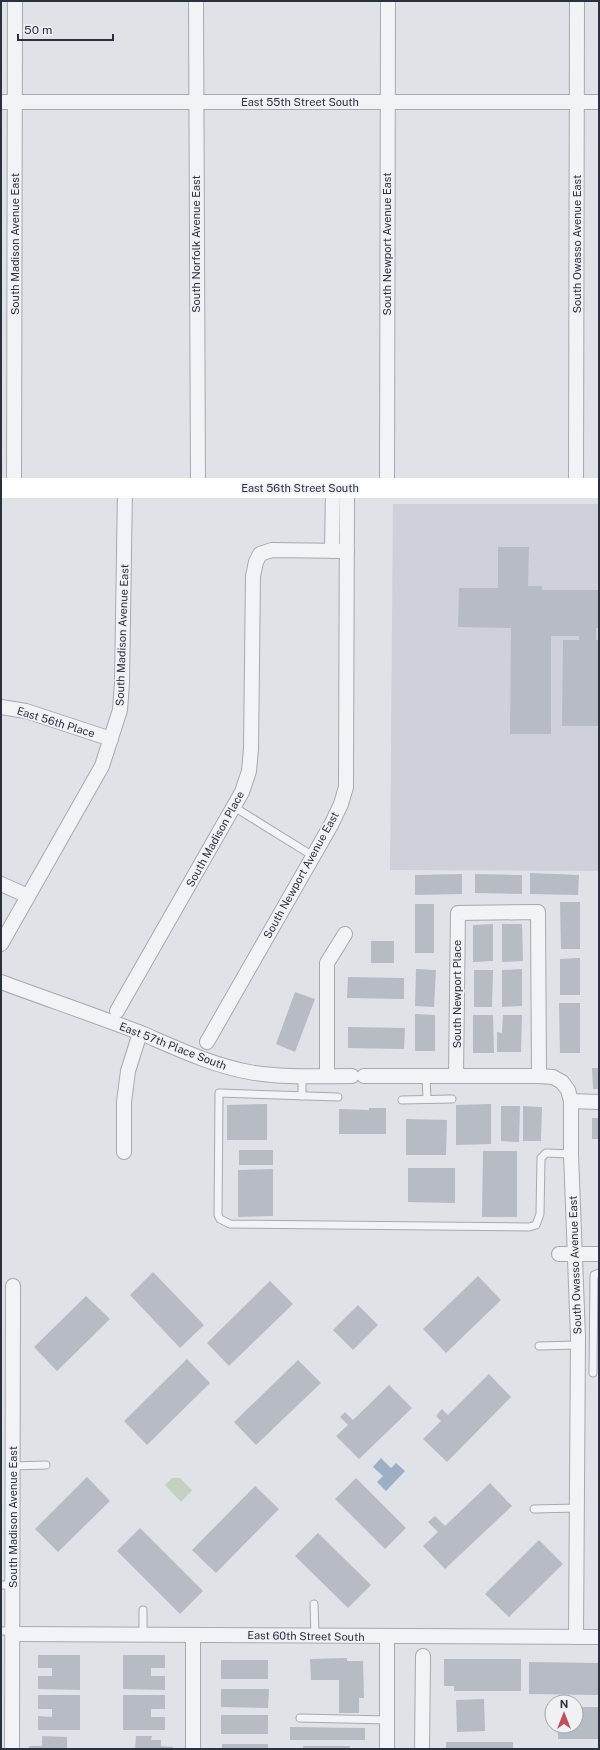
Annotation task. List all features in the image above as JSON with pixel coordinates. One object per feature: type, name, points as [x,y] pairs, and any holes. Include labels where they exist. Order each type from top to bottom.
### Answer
[{"type":"street","name":"South Madison Avenue East","points":[[8,488],[15,102],[15,1]]},
{"type":"street","name":"South Norfolk Avenue East","points":[[196,1],[198,488]]},
{"type":"street","name":"South Newport Avenue East","points":[[386,488],[388,1]]},
{"type":"street","name":"South Owasso Avenue East","points":[[576,488],[577,1]]},
{"type":"street","name":"East 55th Street South","points":[[1,102],[599,102]]},
{"type":"street","name":"South Newport Avenue East","points":[[207,1042],[313,856],[341,804],[346,787],[347,551],[340,487]]},
{"type":"street","points":[[340,487],[332,551],[347,551]]},
{"type":"street","name":"East 56th Street South","points":[[8,488],[599,488]]},
{"type":"street","name":"South Madison Avenue East","points":[[1,944],[102,766],[120,710],[122,683],[125,488]]},
{"type":"street","name":"South Madison Place","points":[[117,1011],[242,792],[248,771],[251,749],[254,576],[256,562],[260,554],[272,550],[332,551]]},
{"type":"street","name":"East 56th Place","points":[[1,707],[26,711],[111,739]]},
{"type":"street","points":[[1,884],[28,896]]},
{"type":"street","name":"South Newport Place","points":[[456,1075],[458,913],[538,912],[540,1076]]},
{"type":"street","points":[[327,1076],[327,962],[345,934]]},
{"type":"street","name":"East 57th Place South","points":[[1,982],[140,1033],[202,1059],[228,1067],[266,1074],[302,1076],[540,1076]]},
{"type":"street","points":[[124,1152],[124,1102],[128,1071],[140,1033]]},
{"type":"street","name":"South Owasso Avenue East","points":[[540,1076],[553,1077],[562,1082],[568,1090],[571,1102],[571,1154],[578,1345],[576,1637]]},
{"type":"street","points":[[571,1102],[599,1102]]},
{"type":"street","points":[[559,1254],[599,1254]]},
{"type":"street","name":"South Madison Avenue East","points":[[12,1749],[7,1585],[13,1466],[13,1286]]},
{"type":"street","name":"East 60th Street South","points":[[9,1632],[387,1637],[599,1637]]},
{"type":"street","points":[[193,1635],[193,1749]]},
{"type":"street","points":[[387,1637],[387,1749]]},
{"type":"street","points":[[422,1749],[423,1656]]},
{"type":"lane","points":[[234,807],[313,856]]},
{"type":"lane","points":[[302,1076],[302,1096]]},
{"type":"lane","points":[[426,1076],[427,1099]]},
{"type":"lane","points":[[338,1097],[219,1093],[218,1215],[220,1219],[230,1224],[529,1227],[536,1225],[540,1214],[541,1158],[546,1153],[571,1154]]},
{"type":"lane","points":[[402,1100],[452,1099]]},
{"type":"lane","points":[[593,1373],[596,1336],[594,1275],[599,1273]]},
{"type":"lane","points":[[539,1346],[578,1345]]},
{"type":"lane","points":[[13,1466],[46,1465]]},
{"type":"lane","points":[[534,1509],[577,1508]]},
{"type":"lane","points":[[314,1604],[314,1636]]},
{"type":"lane","points":[[143,1610],[143,1634]]},
{"type":"lane","points":[[300,1718],[387,1720]]},
{"type":"shaded area","points":[[393,504],[599,504],[599,871],[390,870]]},
{"type":"green space","points":[[1,1251],[2,1251],[1,1749]]},
{"type":"green space","points":[[172,1478],[180,1478],[192,1490],[181,1502],[165,1485]]},
{"type":"water","points":[[381,1458],[391,1468],[396,1463],[405,1471],[386,1491],[377,1482],[383,1476],[373,1467]]},
{"type":"building","points":[[498,547],[529,547],[528,586],[542,586],[542,590],[599,590],[599,628],[596,628],[596,640],[599,640],[599,726],[562,726],[563,640],[579,640],[579,636],[551,636],[551,734],[510,734],[511,628],[458,627],[459,588],[498,588]]},
{"type":"building","points":[[530,873],[579,875],[578,895],[530,894]]},
{"type":"building","points":[[462,874],[462,894],[415,895],[415,875]]},
{"type":"building","points":[[475,874],[522,875],[522,894],[475,893]]},
{"type":"building","points":[[560,902],[580,902],[580,949],[561,949]]},
{"type":"building","points":[[415,904],[434,904],[434,953],[415,953]]},
{"type":"building","points":[[493,924],[493,961],[473,962],[473,925]]},
{"type":"building","points":[[502,924],[522,924],[523,961],[502,962]]},
{"type":"building","points":[[371,941],[394,941],[394,963],[371,963]]},
{"type":"building","points":[[580,958],[580,995],[560,995],[560,959]]},
{"type":"building","points":[[416,969],[436,970],[434,1007],[415,1006]]},
{"type":"building","points":[[522,969],[522,1006],[502,1007],[502,970]]},
{"type":"building","points":[[474,970],[493,970],[492,1007],[474,1007]]},
{"type":"building","points":[[348,977],[404,978],[404,999],[347,998]]},
{"type":"building","points":[[295,992],[315,999],[295,1052],[276,1044]]},
{"type":"building","points":[[559,1003],[580,1003],[580,1053],[560,1053]]},
{"type":"building","points":[[415,1014],[435,1015],[435,1051],[415,1051]]},
{"type":"building","points":[[473,1015],[493,1015],[494,1053],[473,1053]]},
{"type":"building","points":[[503,1015],[522,1015],[521,1052],[497,1052],[497,1032],[502,1033]]},
{"type":"building","points":[[348,1027],[405,1028],[404,1049],[348,1048]]},
{"type":"building","points":[[592,1068],[599,1068],[599,1089],[593,1089]]},
{"type":"building","points":[[267,1104],[267,1140],[227,1140],[227,1105]]},
{"type":"building","points":[[491,1104],[491,1144],[456,1145],[456,1105]]},
{"type":"building","points":[[501,1106],[520,1106],[519,1142],[501,1141]]},
{"type":"building","points":[[523,1106],[542,1107],[541,1141],[523,1141]]},
{"type":"building","points":[[369,1108],[386,1108],[386,1134],[339,1134],[339,1109],[369,1110]]},
{"type":"building","points":[[592,1118],[599,1118],[599,1139],[592,1139]]},
{"type":"building","points":[[406,1119],[447,1120],[446,1155],[406,1155]]},
{"type":"building","points":[[239,1150],[273,1150],[273,1165],[239,1165]]},
{"type":"building","points":[[483,1151],[517,1151],[517,1217],[482,1217]]},
{"type":"building","points":[[408,1168],[455,1168],[455,1203],[408,1202]]},
{"type":"building","points":[[273,1169],[273,1216],[238,1217],[238,1170]]},
{"type":"building","points":[[153,1272],[204,1325],[180,1348],[130,1295]]},
{"type":"building","points":[[478,1276],[501,1300],[446,1353],[423,1329]]},
{"type":"building","points":[[270,1281],[293,1304],[229,1366],[207,1343]]},
{"type":"building","points":[[86,1296],[110,1319],[57,1371],[34,1347]]},
{"type":"building","points":[[358,1305],[378,1325],[353,1350],[333,1330]]},
{"type":"building","points":[[187,1359],[210,1383],[147,1445],[124,1421]]},
{"type":"building","points":[[298,1360],[321,1383],[256,1445],[234,1422]]},
{"type":"building","points":[[489,1374],[511,1397],[447,1462],[423,1439],[441,1421],[436,1416],[442,1409],[448,1415]]},
{"type":"building","points":[[389,1385],[412,1408],[359,1459],[336,1436],[348,1425],[340,1417],[345,1412],[353,1420]]},
{"type":"building","points":[[87,1477],[110,1501],[58,1552],[35,1529]]},
{"type":"building","points":[[356,1478],[406,1528],[385,1549],[335,1499]]},
{"type":"building","points":[[490,1483],[512,1506],[445,1569],[423,1546],[438,1532],[428,1522],[435,1516],[445,1526]]},
{"type":"building","points":[[255,1486],[279,1509],[216,1573],[192,1550]]},
{"type":"building","points":[[140,1528],[203,1591],[180,1614],[117,1551]]},
{"type":"building","points":[[318,1533],[371,1585],[348,1608],[295,1556]]},
{"type":"building","points":[[539,1540],[563,1564],[509,1617],[485,1594]]},
{"type":"building","points":[[38,1655],[80,1655],[80,1690],[38,1689],[38,1676],[52,1676],[52,1668],[38,1668]]},
{"type":"building","points":[[123,1655],[165,1655],[165,1668],[151,1668],[151,1676],[165,1676],[165,1690],[123,1689]]},
{"type":"building","points":[[347,1658],[347,1661],[363,1661],[364,1698],[359,1698],[359,1713],[339,1713],[339,1680],[311,1680],[310,1659]]},
{"type":"building","points":[[444,1659],[521,1659],[521,1691],[454,1691],[454,1686],[444,1686]]},
{"type":"building","points":[[221,1660],[268,1660],[268,1679],[221,1679]]},
{"type":"building","points":[[529,1662],[599,1663],[599,1695],[529,1694]]},
{"type":"building","points":[[221,1689],[269,1689],[268,1708],[221,1707]]},
{"type":"building","points":[[38,1695],[80,1695],[80,1730],[38,1730],[38,1716],[52,1717],[52,1709],[38,1709]]},
{"type":"building","points":[[123,1695],[165,1695],[165,1709],[151,1709],[151,1717],[165,1717],[165,1730],[123,1730]]},
{"type":"building","points":[[484,1699],[485,1731],[457,1732],[456,1700]]},
{"type":"building","points":[[584,1707],[599,1707],[599,1739],[558,1739],[558,1734],[584,1734]]},
{"type":"building","points":[[221,1715],[268,1715],[268,1734],[221,1734]]},
{"type":"building","points":[[290,1727],[365,1728],[365,1740],[290,1740]]},
{"type":"building","points":[[42,1736],[67,1737],[67,1749],[29,1749],[29,1746],[42,1746]]},
{"type":"building","points":[[136,1736],[152,1736],[151,1740],[161,1740],[161,1746],[173,1747],[173,1749],[135,1749]]},
{"type":"building","points":[[446,1742],[513,1742],[513,1749],[446,1749]]},
{"type":"building","points":[[222,1744],[268,1744],[268,1749],[222,1749]]},
{"type":"building","points":[[303,1746],[350,1746],[350,1749],[303,1749]]}]
